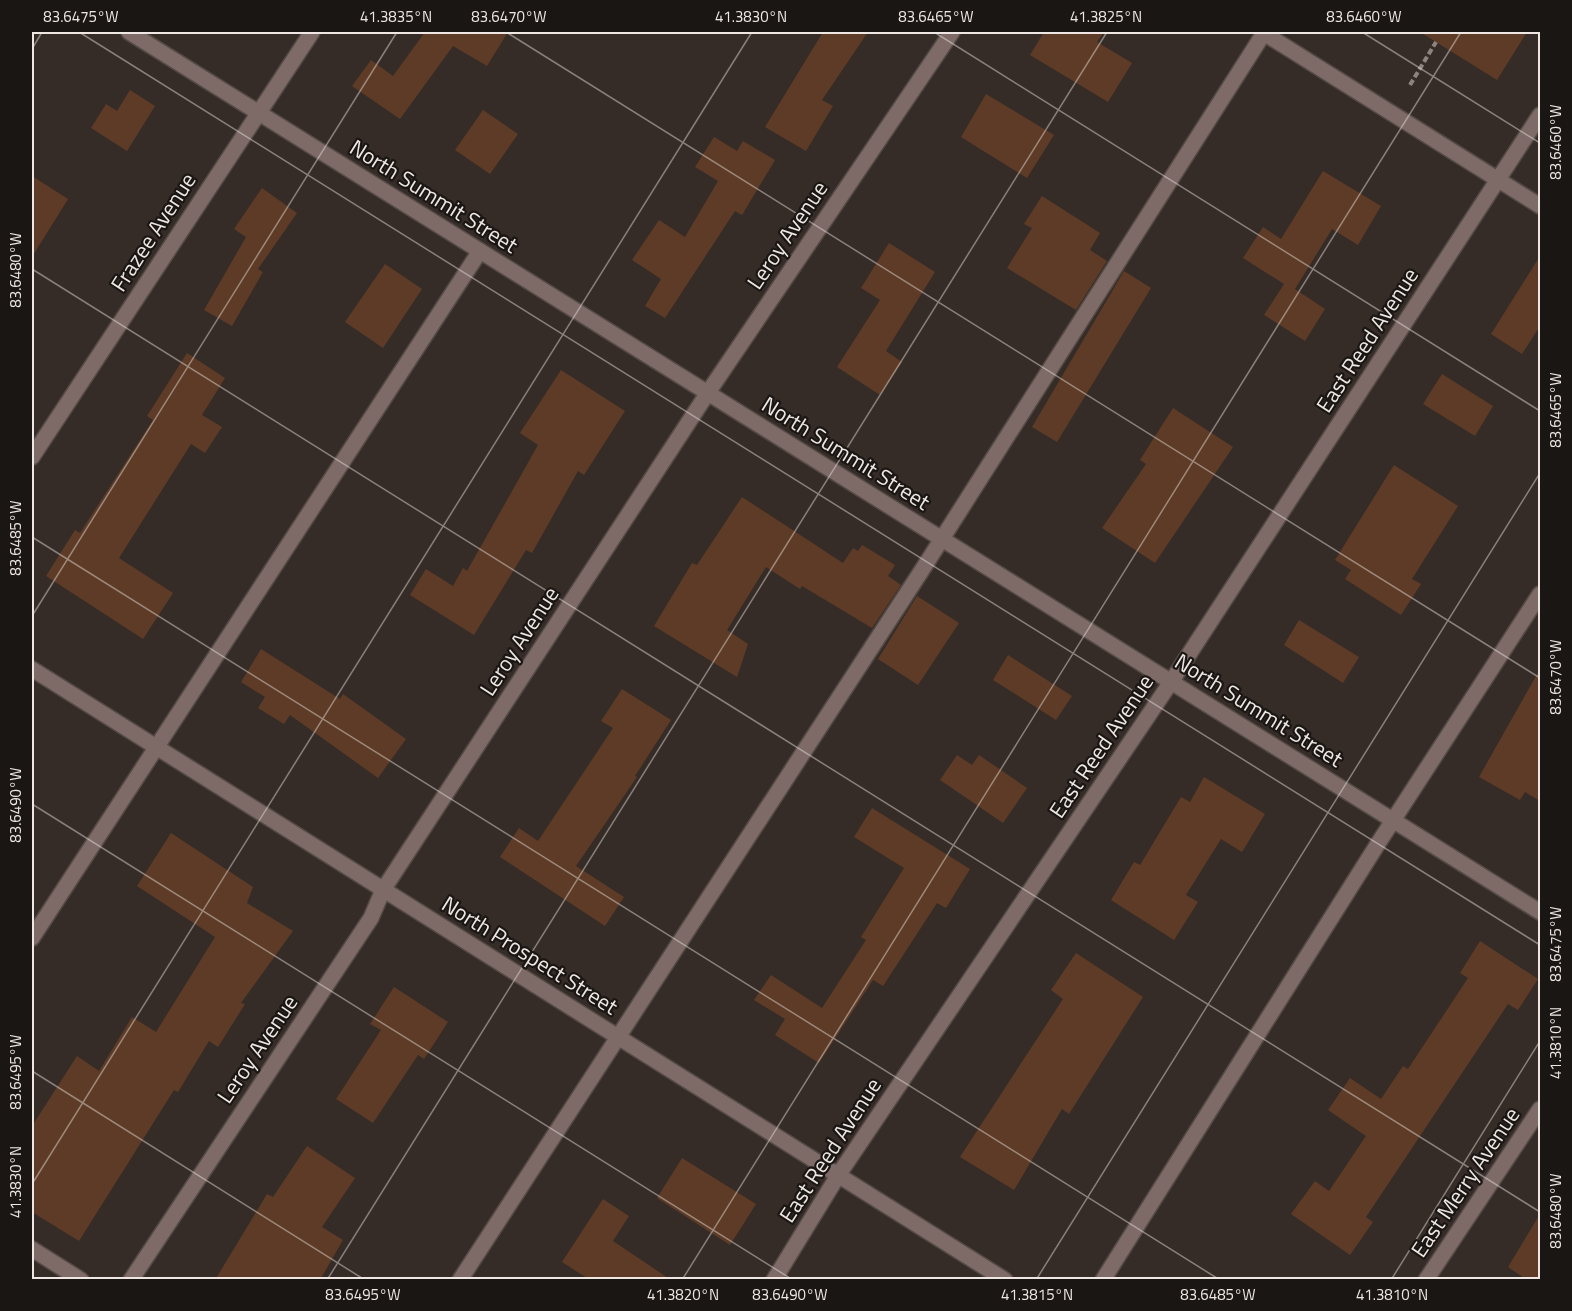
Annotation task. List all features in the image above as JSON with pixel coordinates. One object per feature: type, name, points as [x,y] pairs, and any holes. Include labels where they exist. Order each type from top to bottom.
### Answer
[{"type":"street","name":"North Summit Street","points":[[129,32],[1540,912]]},
{"type":"street","name":"Frazee Avenue","points":[[32,458],[312,32]]},
{"type":"street","name":"Leroy Avenue","points":[[131,1280],[371,918],[383,890],[707,394],[952,32]]},
{"type":"street","points":[[460,1280],[942,539],[1263,32],[1540,206]]},
{"type":"street","name":"East Reed Avenue","points":[[774,1280],[839,1173],[1172,682],[1540,115]]},
{"type":"street","points":[[32,938],[480,251]]},
{"type":"street","points":[[1103,1280],[1393,820],[1540,594]]},
{"type":"street","name":"North Prospect Street","points":[[32,669],[839,1173],[1005,1280]]},
{"type":"street","name":"East Merry Avenue","points":[[1426,1280],[1540,1109]]},
{"type":"street","points":[[32,1249],[81,1280]]},
{"type":"path","points":[[1410,85],[1436,42]]},
{"type":"building","points":[[425,32],[508,32],[487,66],[453,46],[400,119],[352,86],[371,60],[393,76]]},
{"type":"building","points":[[823,32],[868,32],[822,100],[833,106],[806,151],[765,127]]},
{"type":"building","points":[[1044,32],[1104,32],[1097,42],[1132,63],[1108,102],[1030,55]]},
{"type":"building","points":[[1420,32],[1527,32],[1497,80]]},
{"type":"building","points":[[130,90],[155,106],[127,151],[91,128],[106,104],[117,111]]},
{"type":"building","points":[[986,94],[1054,135],[1027,178],[961,137]]},
{"type":"building","points":[[483,110],[518,134],[490,174],[455,150]]},
{"type":"building","points":[[714,137],[737,151],[743,141],[775,160],[742,215],[735,211],[665,318],[645,306],[661,279],[632,260],[659,220],[685,237],[718,181],[695,167]]},
{"type":"building","points":[[1323,171],[1381,206],[1358,245],[1332,229],[1295,289],[1325,309],[1305,341],[1264,315],[1284,284],[1243,258],[1263,227],[1281,239]]},
{"type":"building","points":[[32,176],[68,199],[32,257]]},
{"type":"building","points":[[262,188],[297,213],[258,269],[263,272],[232,326],[204,310],[246,237],[234,229]]},
{"type":"building","points":[[1042,196],[1100,233],[1090,250],[1107,261],[1076,310],[1007,268],[1032,228],[1024,224]]},
{"type":"building","points":[[889,243],[935,272],[886,351],[902,362],[880,395],[837,367],[880,300],[861,288]]},
{"type":"building","points":[[1540,256],[1540,326],[1522,354],[1491,334]]},
{"type":"building","points":[[385,264],[422,289],[383,348],[345,322]]},
{"type":"building","points":[[1124,271],[1151,288],[1057,442],[1032,427]]},
{"type":"building","points":[[187,353],[225,378],[202,415],[222,427],[205,453],[191,444],[119,558],[173,593],[143,639],[46,576],[75,530],[80,533],[153,420],[147,416]]},
{"type":"building","points":[[561,370],[625,411],[584,475],[578,471],[532,553],[526,550],[474,635],[410,595],[426,569],[453,586],[463,568],[467,571],[538,445],[520,433]]},
{"type":"building","points":[[1442,374],[1493,406],[1475,436],[1423,404]]},
{"type":"building","points":[[1173,408],[1233,447],[1155,563],[1102,528],[1146,464],[1140,460]]},
{"type":"building","points":[[1394,465],[1458,506],[1412,579],[1421,584],[1401,615],[1345,579],[1351,570],[1335,560]]},
{"type":"building","points":[[742,497],[843,563],[853,548],[858,551],[862,545],[895,565],[888,576],[901,585],[872,628],[802,586],[800,589],[766,567],[727,630],[748,644],[737,677],[654,626],[692,563],[697,565]]},
{"type":"building","points":[[917,596],[959,623],[918,685],[878,659]]},
{"type":"building","points":[[1299,620],[1359,657],[1343,683],[1284,645]]},
{"type":"building","points":[[261,649],[340,699],[343,694],[406,739],[378,778],[290,715],[284,724],[258,708],[265,697],[241,682]]},
{"type":"building","points":[[1008,655],[1072,696],[1056,720],[993,680]]},
{"type":"building","points":[[1540,669],[1540,801],[1525,792],[1520,800],[1479,777]]},
{"type":"building","points":[[622,689],[671,720],[635,776],[637,777],[576,866],[624,897],[605,926],[500,857],[519,828],[538,841],[613,728],[601,721]]},
{"type":"building","points":[[957,755],[972,765],[979,755],[1027,788],[1003,823],[940,780]]},
{"type":"building","points":[[1204,777],[1265,814],[1242,852],[1221,839],[1186,895],[1198,902],[1174,940],[1111,900],[1134,862],[1140,865],[1181,797],[1190,802]]},
{"type":"building","points":[[872,808],[970,869],[946,908],[937,903],[883,986],[873,980],[819,1063],[775,1035],[785,1019],[754,1000],[771,975],[822,1008],[866,940],[861,937],[904,868],[854,837]]},
{"type":"building","points":[[171,833],[253,887],[247,903],[293,931],[241,1003],[245,1004],[218,1047],[209,1041],[178,1092],[174,1090],[79,1241],[32,1212],[32,1126],[77,1056],[99,1071],[132,1017],[156,1032],[215,937],[137,886]]},
{"type":"building","points":[[1480,941],[1538,979],[1518,1010],[1508,1004],[1366,1217],[1373,1222],[1350,1255],[1291,1214],[1315,1181],[1329,1191],[1366,1136],[1328,1110],[1350,1078],[1381,1099],[1403,1066],[1408,1069],[1468,978],[1460,973]]},
{"type":"building","points":[[1076,953],[1143,997],[1069,1114],[1062,1109],[1014,1190],[960,1157],[1063,999],[1051,990]]},
{"type":"building","points":[[394,987],[448,1022],[424,1059],[418,1055],[373,1123],[336,1099],[381,1030],[370,1024]]},
{"type":"building","points":[[307,1146],[355,1178],[322,1227],[343,1240],[320,1280],[215,1280],[267,1194],[273,1197]]},
{"type":"building","points":[[682,1158],[756,1204],[730,1245],[657,1198]]},
{"type":"building","points":[[603,1199],[629,1216],[613,1241],[671,1280],[590,1280],[562,1262]]},
{"type":"building","points":[[1540,1214],[1540,1280],[1527,1280],[1508,1267]]}]
